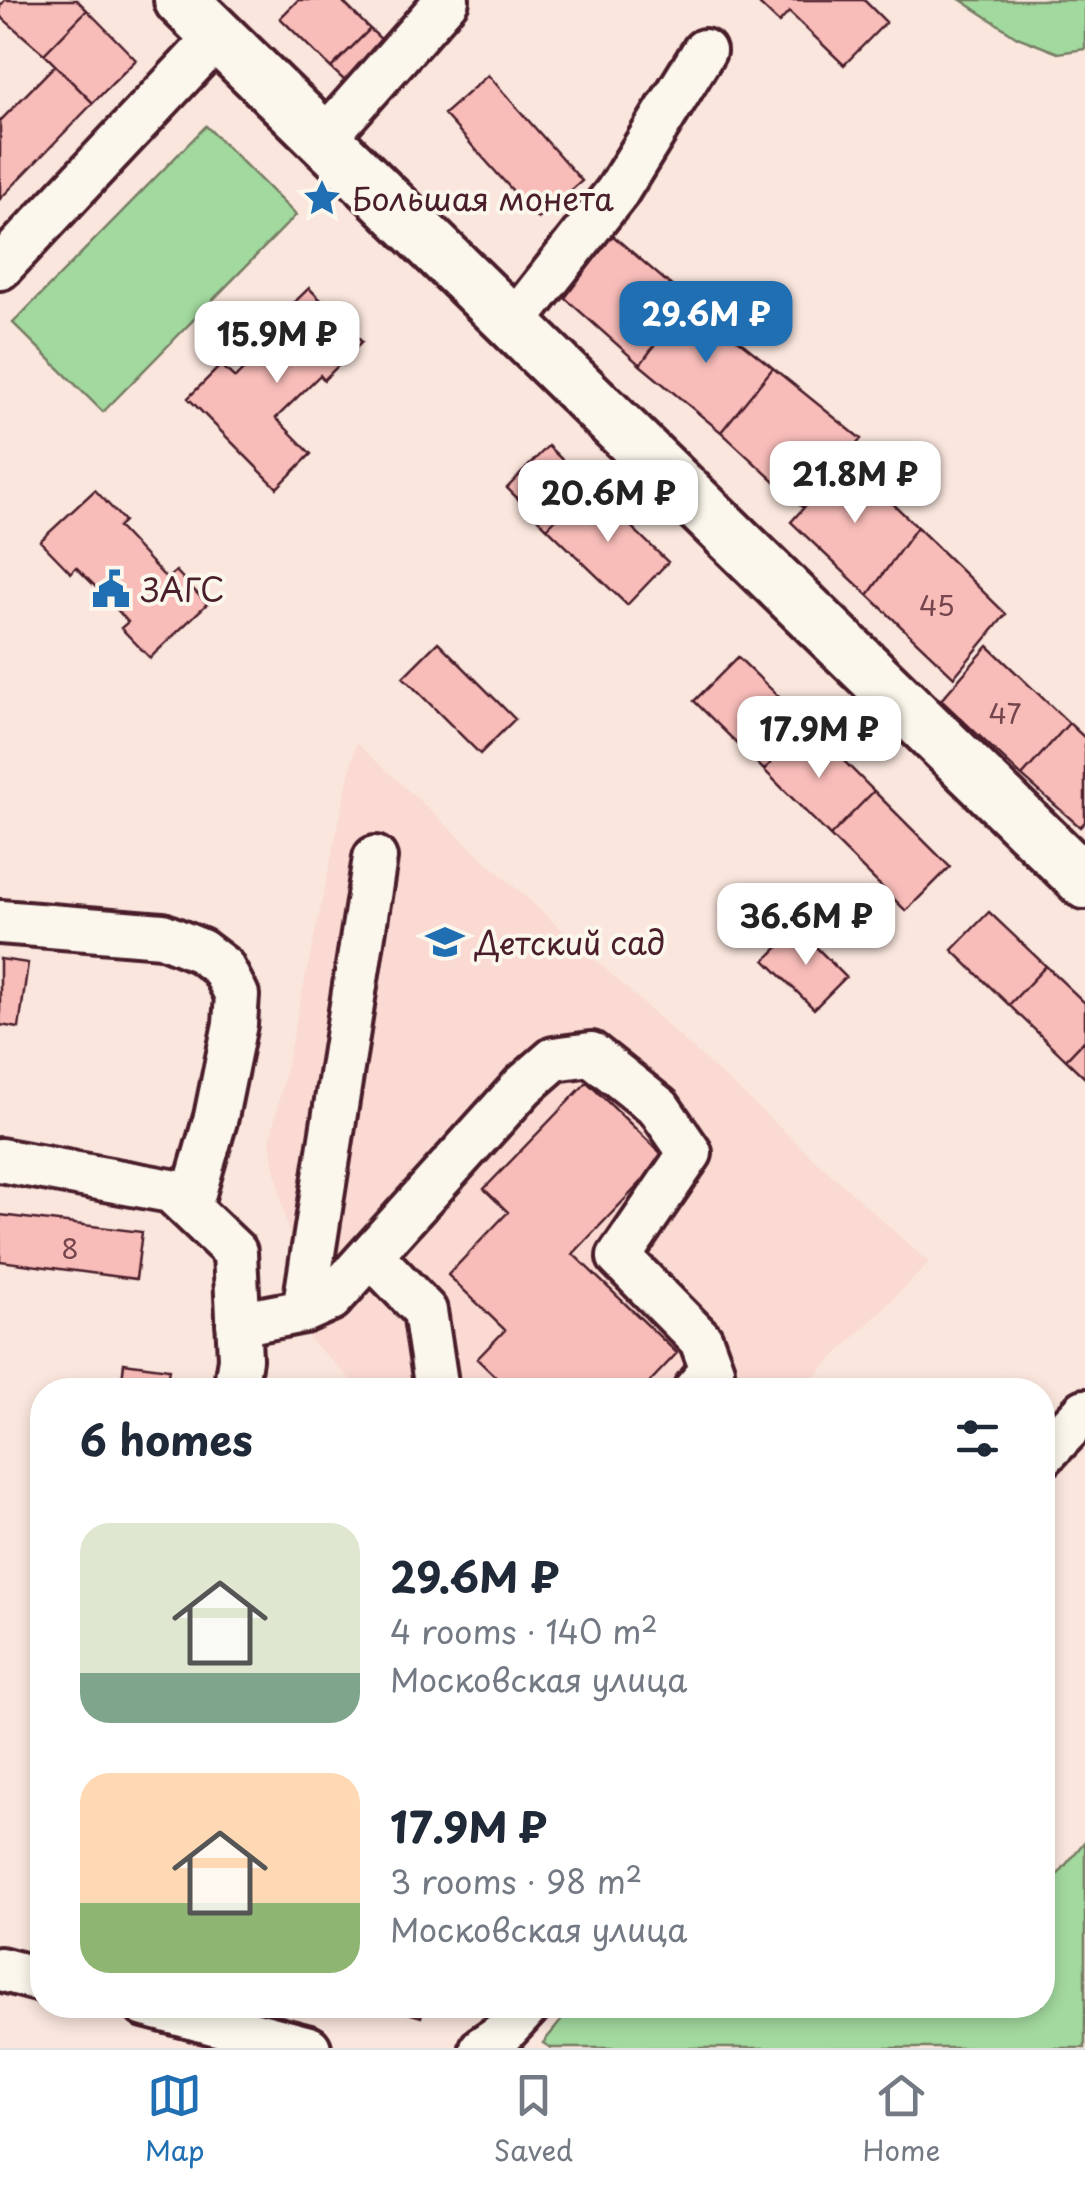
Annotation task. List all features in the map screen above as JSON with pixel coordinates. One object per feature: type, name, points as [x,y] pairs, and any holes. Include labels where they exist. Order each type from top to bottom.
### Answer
[{"type":"main road","points":[[181,0],[1085,882]]},
{"type":"street","points":[[324,140],[447,0]]},
{"type":"street","points":[[0,268],[218,36]]},
{"type":"street","points":[[514,324],[618,192],[704,51]]},
{"type":"street","points":[[304,1311],[375,858]]},
{"type":"street","points":[[0,922],[162,935],[201,951],[222,967],[236,995],[235,1024],[216,1118],[190,1207]]},
{"type":"street","points":[[238,1324],[304,1311],[331,1298],[523,1086],[554,1058],[591,1054],[659,1108],[690,1153],[619,1257],[701,1340],[712,1370],[705,1378]]},
{"type":"street","points":[[0,1160],[171,1192],[190,1207],[235,1252],[240,1360],[237,1378]]},
{"type":"street","points":[[370,1255],[426,1310],[435,1378]]},
{"type":"street","points":[[1055,1442],[1085,1411]]},
{"type":"street","points":[[0,1969],[30,1977]]},
{"type":"street","points":[[195,2018],[309,2048]]},
{"type":"street","points":[[482,2048],[516,2018]]},
{"type":"shaded area","name":"Детский сад","points":[[356,743],[929,1263],[813,1378],[350,1378],[310,1340],[270,1142]]},
{"type":"green space","points":[[961,0],[1085,0],[1085,49],[1058,53],[1017,37]]},
{"type":"green space","points":[[206,126],[296,215],[103,412],[13,323]]},
{"type":"green space","points":[[1085,1841],[1085,2048],[551,2048],[543,2043],[563,2018],[1055,2018],[1055,1878]]},
{"type":"building","points":[[5,0],[77,0],[87,10],[44,54],[0,16]]},
{"type":"building","points":[[298,0],[341,0],[370,29],[331,68],[280,18]]},
{"type":"building","points":[[755,0],[864,0],[886,22],[844,65],[789,12],[779,23]]},
{"type":"building","points":[[87,10],[136,60],[93,103],[44,54]]},
{"type":"building","points":[[370,29],[383,41],[345,81],[331,68]]},
{"type":"building","points":[[55,65],[93,103],[0,199],[0,121]]},
{"type":"building","points":[[488,75],[582,181],[538,219],[444,114]]},
{"type":"building","points":[[612,235],[688,300],[640,365],[565,298]]},
{"type":"building","points":[[309,288],[362,342],[324,380],[320,375],[276,418],[311,454],[277,488],[188,398],[221,365],[235,378],[280,333],[272,324]]},
{"type":"building","points":[[688,300],[773,368],[721,432],[640,365]]},
{"type":"building","points":[[773,368],[861,439],[803,508],[721,432]]},
{"type":"building","points":[[548,446],[588,485],[547,528],[507,488]]},
{"type":"building","points":[[847,459],[917,527],[868,595],[791,522]]},
{"type":"building","points":[[588,485],[668,562],[627,605],[547,528]]},
{"type":"building","points":[[95,490],[124,521],[118,527],[167,579],[176,571],[207,604],[150,658],[121,628],[128,622],[105,596],[76,567],[71,573],[40,541]]},
{"type":"building","points":[[917,527],[1006,614],[954,677],[868,595]]},
{"type":"building","points":[[438,642],[515,719],[480,754],[403,677]]},
{"type":"building","points":[[988,646],[1069,723],[1022,776],[941,700]]},
{"type":"building","points":[[738,657],[808,725],[764,770],[694,701]]},
{"type":"building","points":[[1069,723],[1085,738],[1085,822],[1080,827],[1022,776]]},
{"type":"building","points":[[808,725],[874,791],[830,836],[764,770]]},
{"type":"building","points":[[874,791],[950,867],[906,911],[830,836]]},
{"type":"building","points":[[989,912],[1046,966],[1009,1005],[952,950]]},
{"type":"building","points":[[797,928],[846,977],[814,1009],[765,960]]},
{"type":"building","points":[[0,959],[28,963],[19,1028],[0,1025]]},
{"type":"building","points":[[1046,966],[1085,1003],[1085,1040],[1066,1060],[1009,1005]]},
{"type":"building","points":[[1085,1040],[1085,1078],[1066,1060]]},
{"type":"building","points":[[587,1082],[665,1157],[573,1254],[677,1353],[653,1378],[497,1378],[477,1359],[505,1330],[448,1275],[508,1212],[484,1189]]},
{"type":"building","points":[[0,1215],[142,1232],[136,1279],[0,1261]]},
{"type":"building","points":[[124,1363],[169,1369],[168,1378],[122,1378]]},
{"type":"place","name":"Большая монета","points":[[322,198]]},
{"type":"place","name":"ЗАГС","points":[[111,589]]},
{"type":"place","name":"Детский сад","points":[[445,942]]}]
